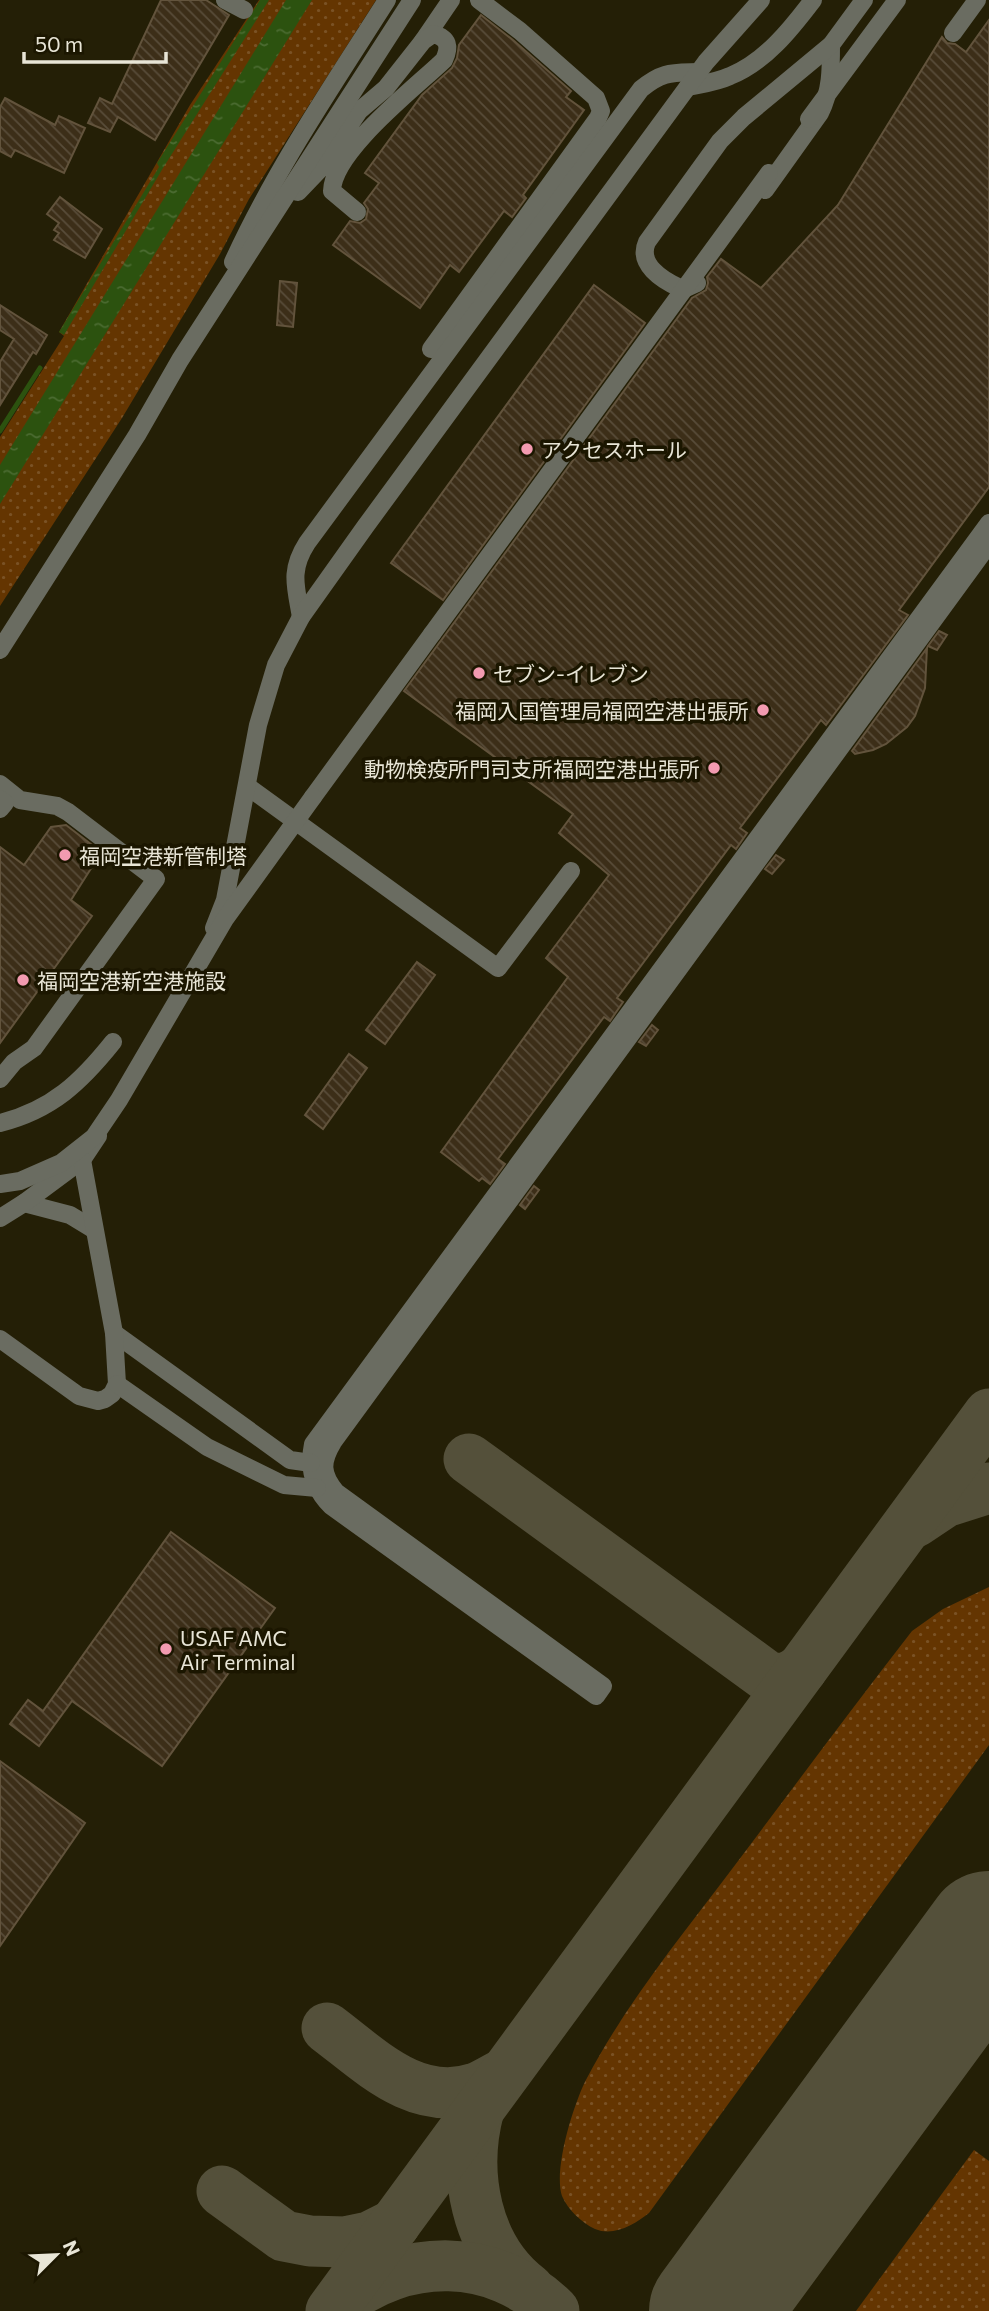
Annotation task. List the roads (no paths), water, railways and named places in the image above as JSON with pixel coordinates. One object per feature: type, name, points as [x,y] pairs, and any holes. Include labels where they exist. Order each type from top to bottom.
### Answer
[{"type":"street","points":[[225,0],[244,10]]},
{"type":"street","points":[[207,319],[240,246],[295,146],[387,0]]},
{"type":"street","points":[[0,650],[137,435],[180,360],[412,0]]},
{"type":"street","points":[[275,214],[320,169],[359,111],[386,88],[451,0]]},
{"type":"street","points":[[431,349],[601,111],[596,98],[520,30],[479,0]]},
{"type":"street","points":[[0,1218],[82,1160],[119,1105],[219,919],[266,694],[282,653],[302,617],[699,72],[761,0]]},
{"type":"street","points":[[688,87],[730,76],[749,65],[787,34],[813,0]]},
{"type":"street","points":[[831,45],[829,90],[820,113],[699,282],[686,288],[674,286],[648,266],[644,249],[647,242],[732,128],[831,45],[864,0]]},
{"type":"street","points":[[0,1184],[20,1181],[61,1163],[94,1137],[119,1100],[225,919],[897,0]]},
{"type":"street","points":[[953,33],[977,0]]},
{"type":"street","points":[[357,212],[332,191],[332,180],[361,138],[444,61],[449,50],[442,36],[433,34],[423,41]]},
{"type":"street","points":[[302,617],[294,576],[300,554],[307,543],[641,89],[656,77],[699,72]]},
{"type":"street","points":[[989,523],[313,1444],[312,1463],[317,1488],[331,1506],[596,1696],[603,1686],[336,1492],[324,1472],[324,1460],[333,1442],[989,544]]},
{"type":"street","points":[[0,784],[20,800],[57,806],[68,812],[156,880],[34,1048],[14,1062],[0,1080]]},
{"type":"street","points":[[247,786],[498,968],[571,871]]},
{"type":"street","points":[[0,799],[5,803],[0,809]]},
{"type":"street","points":[[0,1123],[46,1106],[69,1090],[113,1042]]},
{"type":"street","points":[[0,1339],[79,1396],[89,1400],[105,1399],[112,1394],[117,1384],[114,1333],[82,1160]]},
{"type":"street","points":[[24,1203],[70,1215],[93,1229]]},
{"type":"street","points":[[114,1333],[290,1461],[312,1463]]},
{"type":"street","points":[[117,1384],[208,1447],[284,1485],[317,1488]]},
{"type":"water","points":[[260,0],[269,0],[163,168],[64,335],[59,332],[159,167],[157,163]]},
{"type":"water","points":[[286,0],[312,0],[0,504],[0,465]]},
{"type":"waterway","points":[[0,431],[40,368]]},
{"type":"place","name":"アクセスホール","points":[[527,449]]},
{"type":"place","name":"セブン-イレブン","points":[[479,673]]},
{"type":"place","name":"福岡入国管理局福岡空港出張所","points":[[763,710]]},
{"type":"place","name":"動物検疫所門司支所福岡空港出張所","points":[[714,768]]},
{"type":"place","name":"福岡空港新管制塔","points":[[65,855]]},
{"type":"place","name":"福岡空港新空港施設","points":[[23,980]]},
{"type":"place","name":"USAF AMC Air Terminal","points":[[166,1649]]}]
